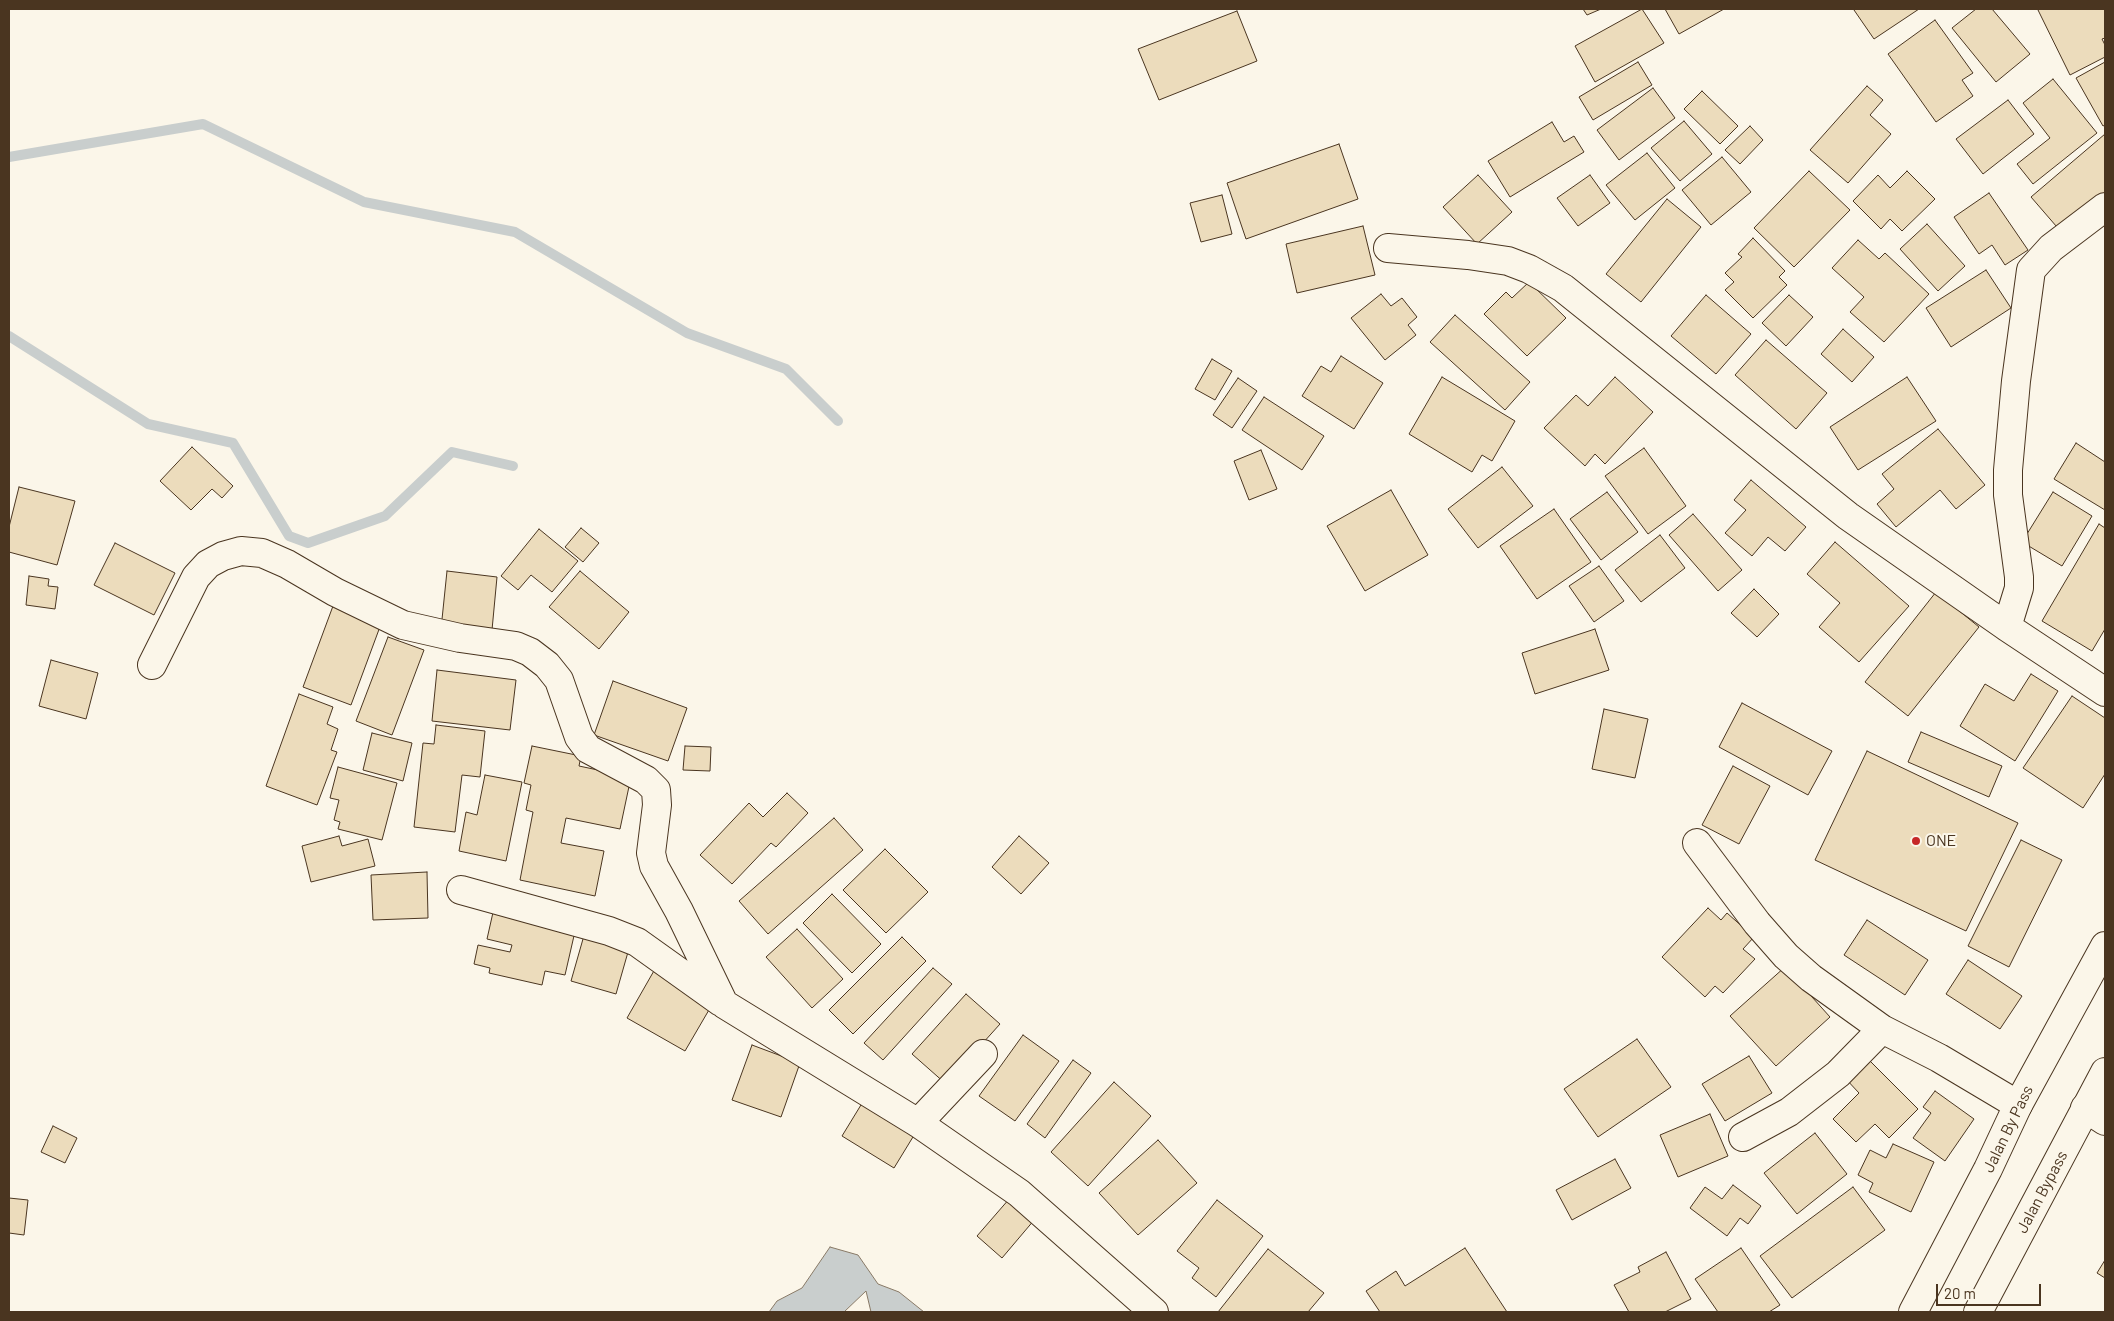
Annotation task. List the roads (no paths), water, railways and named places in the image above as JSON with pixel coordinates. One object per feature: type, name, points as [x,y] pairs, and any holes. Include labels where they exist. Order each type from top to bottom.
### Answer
[{"type":"main road","points":[[2007,627],[2019,588],[2008,495],[2008,470],[2016,381],[2031,270],[2051,248],[2105,207]]},
{"type":"main road","points":[[1388,248],[1468,255],[1508,261],[1529,269],[1562,288],[1848,516],[2007,627],[2105,692]]},
{"type":"main road","points":[[152,665],[196,577],[208,564],[223,556],[241,551],[262,553],[287,564],[335,592],[403,625],[460,638],[516,646],[530,652],[547,665],[558,680],[579,737],[588,749],[646,780],[656,790],[658,806],[651,853],[654,866],[679,911],[724,1004]]},
{"type":"main road","points":[[1697,843],[1757,923],[1786,956],[1818,984],[1882,1028],[1939,1058],[2018,1105]]},
{"type":"main road","points":[[461,890],[609,931],[636,942],[724,1004],[918,1123],[1019,1193],[1154,1312]]},
{"type":"main road","name":"Jalan By Pass","points":[[1913,1312],[1988,1169],[2018,1105],[2105,946]]},
{"type":"main road","points":[[1743,1137],[1789,1112],[1838,1074],[1882,1028]]},
{"type":"main road","points":[[918,1123],[983,1054]]},
{"type":"main road","name":"Jalan Bypass","points":[[1978,1312],[2095,1114],[2105,1072]]},
{"type":"waterway","points":[[9,157],[203,124],[364,202],[515,232],[687,333],[786,369],[838,421]]},
{"type":"waterway","points":[[9,336],[148,424],[233,443],[289,536],[308,543],[385,516],[452,452],[513,466]]},
{"type":"place","name":"ONE","points":[[1916,841]]}]
